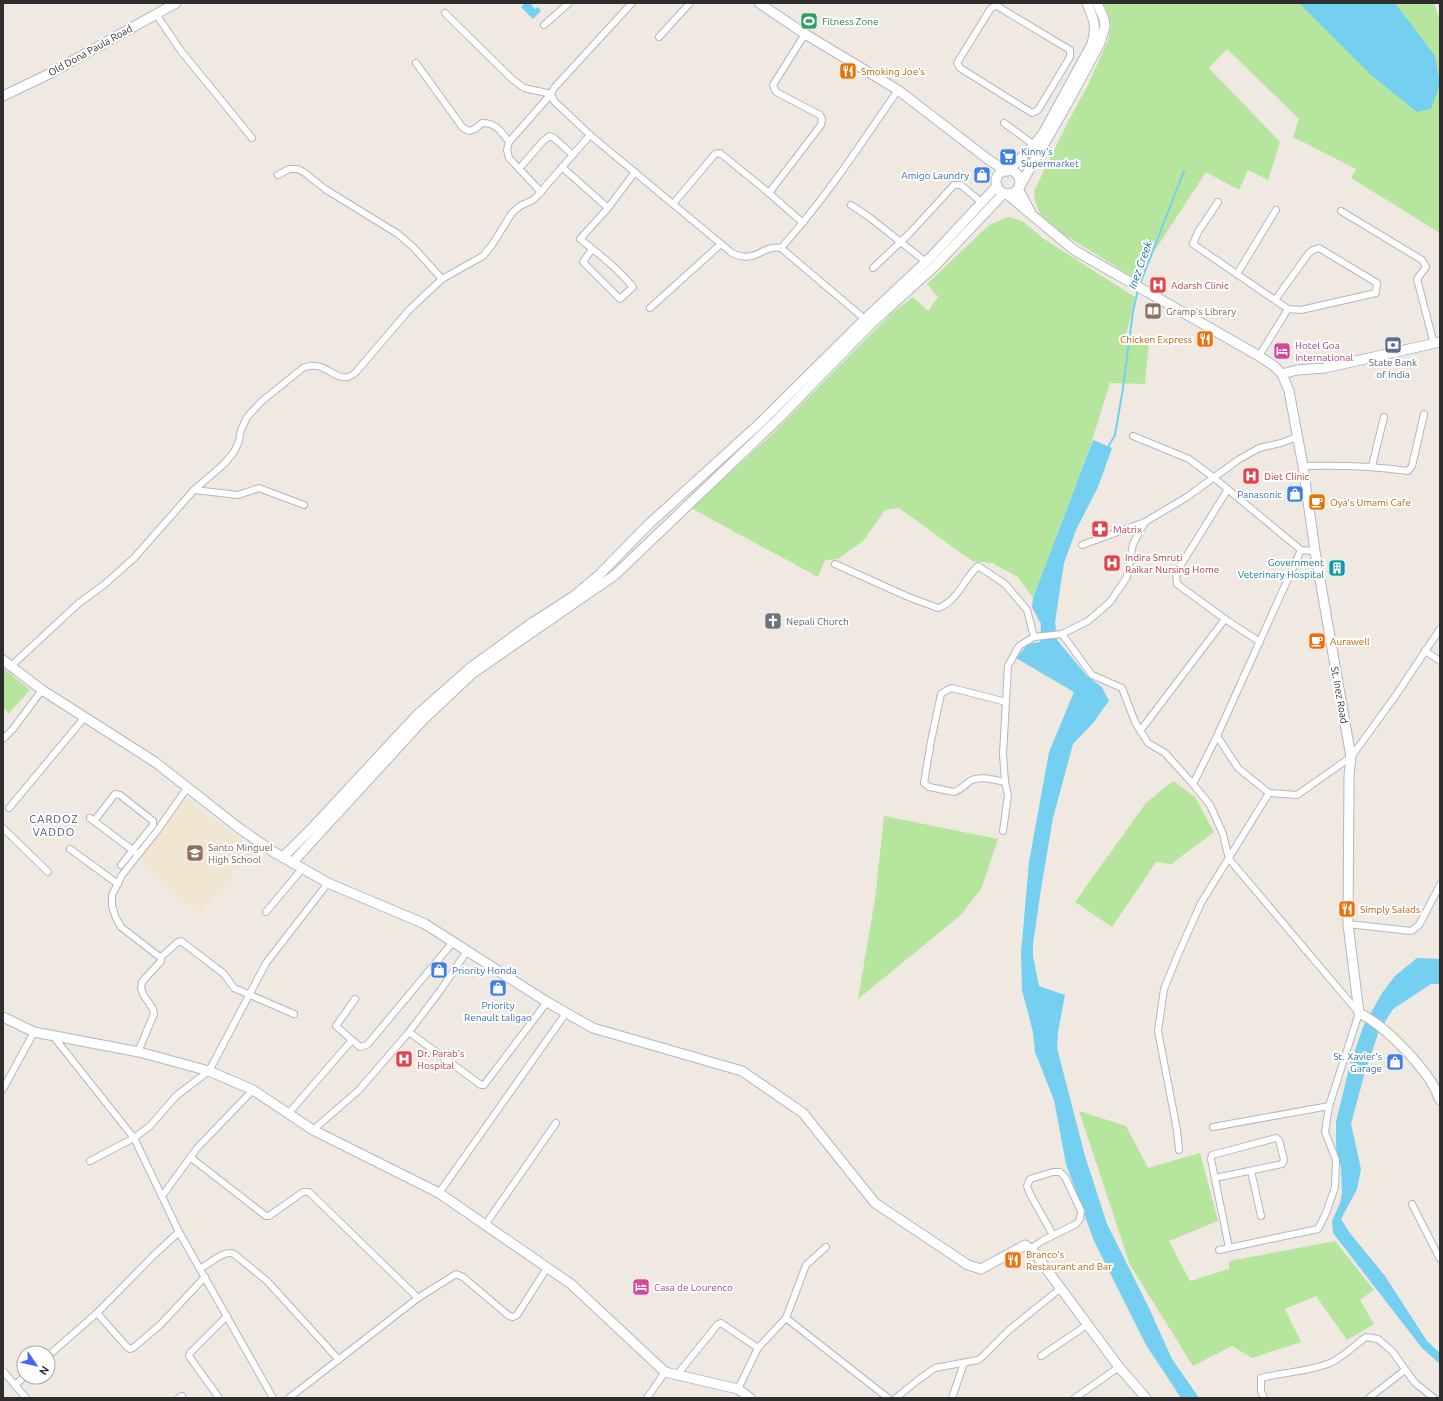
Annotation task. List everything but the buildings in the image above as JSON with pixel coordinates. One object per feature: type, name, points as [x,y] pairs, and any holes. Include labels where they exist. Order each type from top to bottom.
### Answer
[{"type":"street","name":"Old Dona Paula Road","points":[[3,96],[49,74],[176,3]]},
{"type":"street","points":[[544,25],[569,3]]},
{"type":"street","points":[[541,192],[509,158],[507,150],[509,142],[551,94],[554,88],[632,3]]},
{"type":"street","points":[[659,37],[690,3]]},
{"type":"street","points":[[759,3],[805,34],[898,90],[990,160],[1007,171],[1014,172],[1018,176],[1019,187],[1034,218]]},
{"type":"street","points":[[292,862],[424,719],[473,673],[615,575],[777,420],[982,202],[997,182],[1001,173],[1007,171],[1034,145],[1044,132],[1062,84],[1070,56],[1070,50],[997,6],[991,8],[957,64],[960,68],[1032,113],[1038,110],[1062,84],[1092,44],[1095,32],[1095,22],[1087,3]]},
{"type":"street","points":[[283,857],[418,714],[470,668],[532,623],[574,596],[599,575],[649,524],[868,322],[935,266],[1005,194],[1012,193],[1019,187],[1068,104],[1100,42],[1104,19],[1097,3]]},
{"type":"street","points":[[445,13],[512,79],[524,88],[551,94]]},
{"type":"street","points":[[156,14],[182,51],[252,138]]},
{"type":"street","points":[[770,193],[821,125],[822,119],[820,115],[776,92],[773,85],[805,34]]},
{"type":"street","points":[[416,63],[463,128],[469,131],[475,129],[482,123],[490,123],[500,129],[509,142]]},
{"type":"street","points":[[781,248],[803,223],[833,184],[898,90]]},
{"type":"street","points":[[551,94],[554,101],[590,135],[732,252],[740,257],[749,257],[775,247],[781,248],[868,322]]},
{"type":"street","points":[[1004,123],[1034,145]]},
{"type":"street","points":[[590,135],[541,192],[533,200],[520,206],[512,213],[484,256],[442,279],[409,310],[356,372],[349,377],[342,377],[320,366],[310,365],[303,368],[262,401],[247,417],[234,452],[224,464],[194,490],[134,558],[105,584],[79,603],[6,663],[42,690],[84,718],[155,762],[239,828],[302,869],[328,883],[425,924],[547,1002],[594,1028],[742,1071],[803,1113],[875,1203],[968,1265],[981,1269],[1025,1245],[1033,1251],[1119,1368],[1146,1398]]},
{"type":"street","points":[[519,169],[543,141],[550,136],[573,155]]},
{"type":"street","points":[[673,204],[715,154],[720,153],[770,193],[803,223]]},
{"type":"street","points":[[990,160],[1000,191],[1074,250],[1259,356],[1274,366],[1282,374],[1296,370],[1324,368],[1437,343],[1418,280],[1426,267],[1422,260],[1341,211]]},
{"type":"street","points":[[562,167],[608,208]]},
{"type":"street","points":[[278,175],[289,169],[306,173],[325,189],[398,234],[413,247],[442,279]]},
{"type":"street","points":[[592,249],[583,262],[620,299],[633,287],[622,274],[592,249],[580,239],[608,208],[635,172]]},
{"type":"street","points":[[873,268],[901,242],[954,185],[960,185],[982,202]]},
{"type":"street","points":[[1218,202],[1198,232],[1193,244],[1288,309],[1302,310],[1376,293],[1377,283],[1319,248],[1315,248],[1309,253],[1275,300]]},
{"type":"street","points":[[851,205],[869,217],[926,262]]},
{"type":"street","points":[[1237,274],[1276,210]]},
{"type":"street","points":[[650,308],[721,244]]},
{"type":"street","points":[[1259,356],[1288,309]]},
{"type":"street","name":"St. Inez Road","points":[[1282,374],[1289,391],[1303,466],[1350,757],[1348,924],[1362,1014]]},
{"type":"street","points":[[1303,466],[1372,466],[1408,471],[1412,466],[1424,414]]},
{"type":"street","points":[[1372,466],[1384,417]]},
{"type":"street","points":[[1133,436],[1189,460],[1228,489],[1301,550],[1316,551]]},
{"type":"street","points":[[1082,545],[1145,522],[1187,497],[1238,460],[1260,448],[1297,438]]},
{"type":"street","points":[[194,490],[238,495],[259,488],[304,505]]},
{"type":"street","points":[[1228,489],[1176,573],[1178,584],[1225,619],[1260,642]]},
{"type":"street","points":[[1003,831],[1008,795],[1004,782],[1003,754],[1008,666],[1018,646],[1034,637],[1062,634],[1088,621],[1110,602],[1126,577],[1133,544],[1145,522]]},
{"type":"street","points":[[1193,784],[1217,736],[1301,550]]},
{"type":"street","points":[[835,564],[906,596],[938,608],[949,603],[972,571],[978,566],[1005,584],[1027,610],[1034,637]]},
{"type":"street","points":[[1140,731],[1225,619]]},
{"type":"street","points":[[1217,736],[1238,768],[1269,793],[1297,795],[1350,757],[1394,698],[1440,629]]},
{"type":"street","points":[[1062,634],[1092,675],[1122,688],[1134,722],[1148,743],[1165,753],[1210,805],[1223,834],[1229,859],[1362,1014],[1385,1030],[1418,1064],[1431,1082],[1440,1100]]},
{"type":"street","points":[[1425,652],[1440,662]]},
{"type":"street","points":[[1004,782],[978,778],[971,780],[958,791],[954,792],[929,787],[924,783],[941,694],[952,688],[1006,702]]},
{"type":"street","points":[[3,739],[13,729],[42,690]]},
{"type":"street","points":[[9,808],[84,718]]},
{"type":"street","points":[[161,957],[121,927],[112,906],[112,895],[122,874],[157,831],[187,788]]},
{"type":"street","points":[[1179,1150],[1177,1130],[1158,1031],[1164,989],[1201,903],[1269,793]]},
{"type":"street","points":[[121,865],[132,850],[153,826],[153,821],[120,795],[115,794],[92,819],[132,850],[138,854]]},
{"type":"street","points":[[3,828],[48,872]]},
{"type":"street","points":[[70,849],[118,884]]},
{"type":"street","points":[[266,912],[302,869]]},
{"type":"street","points":[[90,1162],[134,1138],[150,1126],[176,1096],[209,1071],[266,963],[328,883]]},
{"type":"street","points":[[1348,924],[1411,931],[1419,925],[1440,885]]},
{"type":"street","points":[[138,1052],[154,1014],[153,1009],[143,994],[141,988],[142,982],[161,961],[161,957],[178,942],[184,942],[224,974],[232,986],[294,1014]]},
{"type":"street","points":[[355,999],[336,1026],[360,1047],[367,1045],[453,942]]},
{"type":"street","points":[[313,1130],[359,1090],[409,1032],[440,991],[467,950]]},
{"type":"street","points":[[409,1032],[481,1085],[484,1085],[547,1002]]},
{"type":"street","points":[[439,1193],[566,1013]]},
{"type":"street","points":[[1219,1250],[1318,1229],[1326,1213],[1335,1187],[1336,1160],[1325,1132],[1329,1106],[1362,1014]]},
{"type":"street","points":[[3,1017],[34,1032],[138,1052],[209,1071],[253,1090],[313,1130],[439,1193],[485,1224],[571,1284],[665,1372],[676,1376],[738,1389],[750,1398]]},
{"type":"street","points":[[3,1089],[34,1032]]},
{"type":"street","points":[[53,1036],[134,1138],[180,1232],[273,1398]]},
{"type":"street","points":[[288,1114],[352,1040]]},
{"type":"street","points":[[162,1196],[190,1157],[253,1090]]},
{"type":"street","points":[[1213,1128],[1329,1106]]},
{"type":"street","points":[[485,1224],[556,1123]]},
{"type":"street","points":[[1215,1178],[1279,1165],[1284,1162],[1280,1140],[1278,1138],[1212,1155],[1211,1159],[1229,1248]]},
{"type":"street","points":[[190,1157],[266,1216],[269,1216],[303,1192],[309,1192],[418,1298]]},
{"type":"street","points":[[1252,1171],[1261,1216]]},
{"type":"street","points":[[1030,1249],[1053,1235],[1076,1224],[1080,1218],[1081,1212],[1065,1177],[1060,1172],[1053,1172],[1030,1180],[1027,1186],[1053,1235]]},
{"type":"street","points":[[1412,1204],[1440,1259]]},
{"type":"street","points":[[56,1349],[97,1313],[154,1254],[180,1232]]},
{"type":"street","points":[[738,1389],[758,1348],[786,1318],[806,1265],[826,1247]]},
{"type":"street","points":[[200,1269],[224,1254],[231,1252],[271,1285],[339,1360]]},
{"type":"street","points":[[289,1398],[418,1298],[456,1274],[463,1277],[509,1316],[513,1317],[517,1315],[547,1268]]},
{"type":"street","points":[[97,1313],[130,1349],[139,1344],[160,1325],[205,1277]]},
{"type":"street","points":[[896,1398],[935,1368],[978,1360],[1009,1330],[1061,1288]]},
{"type":"street","points":[[219,1398],[189,1356],[190,1353],[227,1316]]},
{"type":"street","points":[[786,1318],[888,1398]]},
{"type":"street","points":[[676,1376],[718,1324],[723,1324],[758,1348]]},
{"type":"street","points":[[1041,1356],[1087,1324]]},
{"type":"street","points":[[1264,1398],[1261,1391],[1261,1378],[1280,1373],[1303,1372],[1332,1362],[1366,1337],[1378,1339],[1392,1351],[1415,1383],[1434,1398]]},
{"type":"street","points":[[952,1398],[964,1363]]},
{"type":"street","points":[[1075,1398],[1119,1368]]},
{"type":"street","points":[[1369,1398],[1405,1370]]},
{"type":"street","points":[[3,1371],[26,1398]]},
{"type":"street","points":[[647,1398],[665,1372]]},
{"type":"shaded area","name":"Santo Minguel High School","points":[[184,797],[255,850],[199,914],[135,856]]},
{"type":"green space","points":[[1103,3],[1434,3],[1440,22],[1440,233],[1351,178],[1356,169],[1293,137],[1299,119],[1227,49],[1209,68],[1280,142],[1268,180],[1248,170],[1239,190],[1206,172],[1136,279],[1063,234],[1040,215],[1035,201],[1034,191],[1088,85],[1108,40],[1111,25],[1108,13]]},
{"type":"green space","points":[[1008,217],[1022,221],[1044,239],[1135,297],[1125,340],[1149,342],[1145,384],[1110,383],[1089,450],[1033,598],[1018,577],[992,563],[972,561],[899,508],[885,510],[864,540],[838,559],[825,560],[818,577],[691,508],[771,435],[891,314],[913,297],[928,311],[938,297],[927,284],[989,225]]},
{"type":"green space","points":[[3,668],[30,690],[9,713],[3,708]]},
{"type":"green space","points":[[1173,781],[1195,797],[1214,832],[1171,864],[1156,862],[1112,927],[1075,902],[1146,803]]},
{"type":"green space","points":[[884,816],[998,839],[982,887],[962,914],[858,999],[875,899]]},
{"type":"green space","points":[[1079,1111],[1126,1126],[1148,1168],[1200,1153],[1218,1221],[1169,1241],[1190,1281],[1229,1269],[1229,1261],[1335,1241],[1374,1290],[1360,1300],[1374,1324],[1347,1340],[1316,1296],[1285,1309],[1301,1342],[1252,1358],[1232,1346],[1193,1366],[1130,1265]]},
{"type":"water","points":[[525,3],[530,3],[535,9],[538,7],[541,11],[533,19],[521,7]]},
{"type":"water","points":[[1299,3],[1395,3],[1435,56],[1440,84],[1431,109],[1417,112],[1371,75]]},
{"type":"water","points":[[1093,440],[1112,448],[1098,487],[1076,530],[1064,563],[1055,622],[1057,640],[1088,677],[1102,687],[1109,701],[1093,723],[1073,744],[1053,818],[1033,944],[1033,956],[1039,986],[1065,995],[1058,1032],[1057,1048],[1085,1156],[1107,1224],[1149,1308],[1172,1359],[1199,1398],[1181,1398],[1146,1345],[1094,1241],[1066,1164],[1054,1100],[1035,1052],[1033,1032],[1022,990],[1021,953],[1029,862],[1049,752],[1074,692],[1016,658],[1028,644],[1040,642],[1041,624],[1032,607],[1033,598]]},
{"type":"water","points":[[1417,958],[1440,959],[1440,984],[1431,984],[1393,1009],[1379,1031],[1365,1072],[1351,1124],[1361,1169],[1357,1189],[1341,1219],[1349,1232],[1385,1276],[1427,1341],[1440,1353],[1440,1364],[1422,1348],[1333,1233],[1332,1221],[1340,1203],[1342,1193],[1341,1168],[1336,1147],[1336,1122],[1349,1068],[1363,1027],[1382,993],[1395,976]]},
{"type":"waterway","name":"Inez Creek","points":[[1140,284],[1184,171]]},
{"type":"waterway","name":"Inez Creek","points":[[1108,447],[1115,435],[1133,311],[1138,290]]},
{"type":"place","name":"Fitness Zone","points":[[809,21]]},
{"type":"place","name":"Smoking Joe's","points":[[848,71]]},
{"type":"place","name":"Kinny's Supermarket","points":[[1008,157]]},
{"type":"place","name":"Amigo Laundry","points":[[982,175]]},
{"type":"place","name":"Adarsh Clinic","points":[[1158,285]]},
{"type":"place","name":"Gramp's Library","points":[[1153,311]]},
{"type":"place","name":"Chicken Express","points":[[1205,339]]},
{"type":"place","name":"State Bank of India","points":[[1393,345]]},
{"type":"place","name":"Hotel Goa International","points":[[1282,351]]},
{"type":"place","name":"Diet Clinic","points":[[1251,476]]},
{"type":"place","name":"Panasonic","points":[[1295,494]]},
{"type":"place","name":"Oya's Umami Cafe","points":[[1317,502]]},
{"type":"place","name":"Matrix","points":[[1100,529]]},
{"type":"place","name":"Indira Smruti Raikar Nursing Home","points":[[1112,563]]},
{"type":"place","name":"Government Veterinary Hospital","points":[[1337,568]]},
{"type":"place","name":"Nepali Church","points":[[773,621]]},
{"type":"place","name":"Aurawell","points":[[1317,641]]},
{"type":"place","name":"Santo Minguel High School","points":[[195,853]]},
{"type":"place","name":"Simply Salads","points":[[1347,909]]},
{"type":"place","name":"Priority Honda","points":[[439,970]]},
{"type":"place","name":"Priority Renault taligao","points":[[498,988]]},
{"type":"place","name":"Dr. Parab's Hospital","points":[[404,1059]]},
{"type":"place","name":"St. Xavier's Garage","points":[[1395,1062]]},
{"type":"place","name":"Branco's Restaurant and Bar","points":[[1013,1260]]},
{"type":"place","name":"Casa de Lourenco","points":[[641,1287]]},
{"type":"district","name":"CARDOZ VADDO","points":[[54,825]]}]
